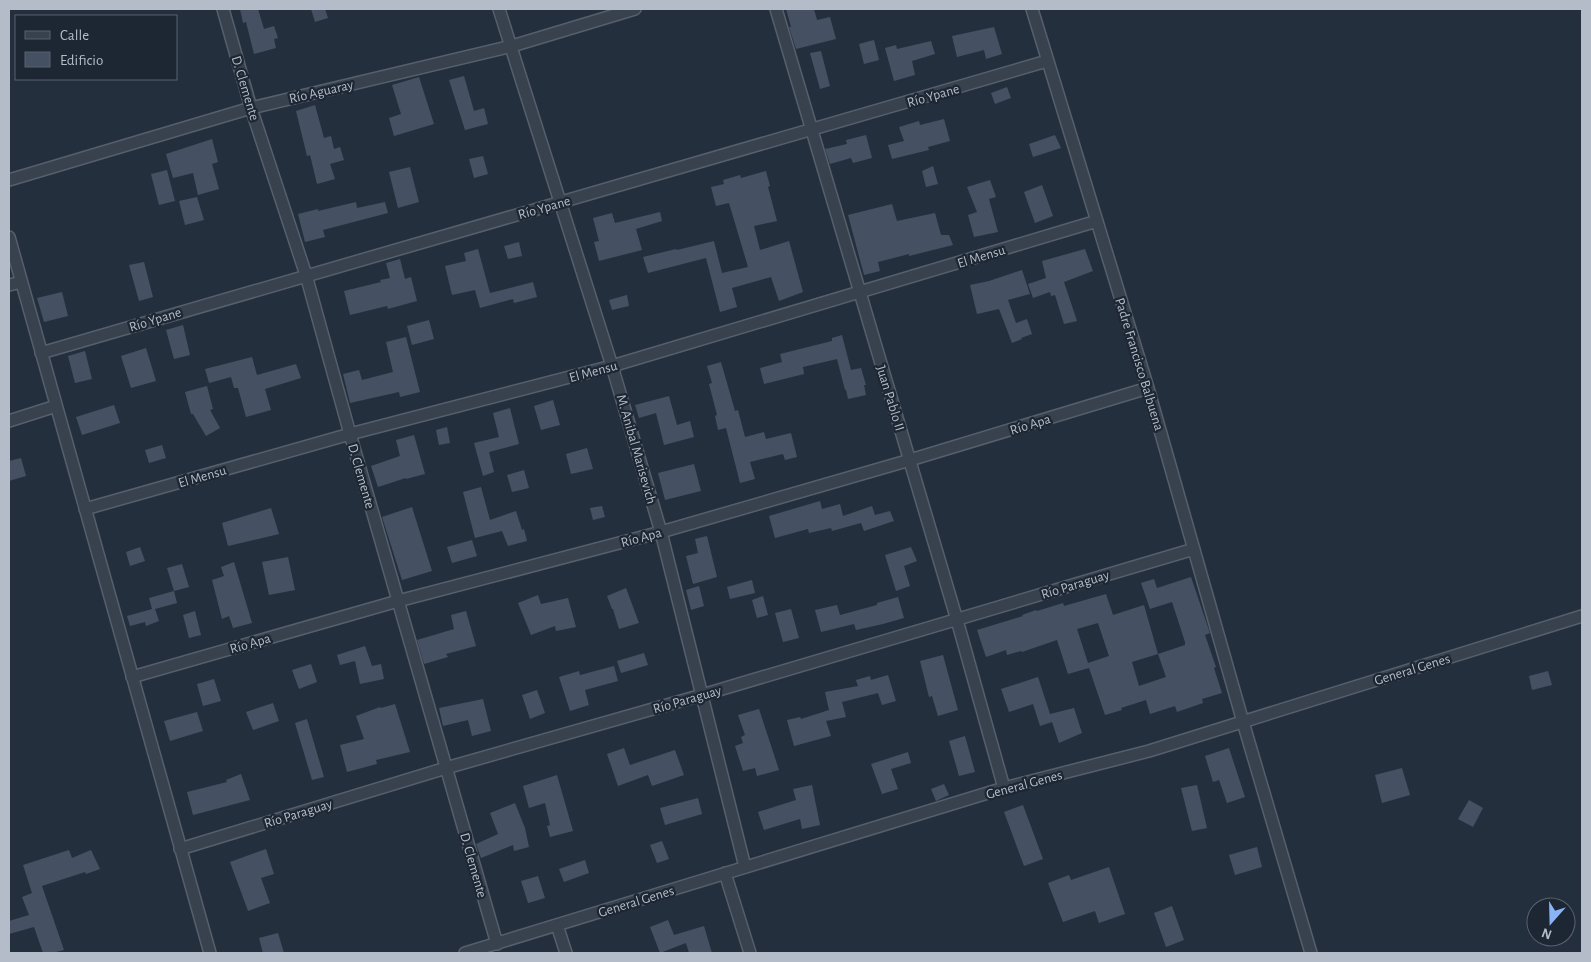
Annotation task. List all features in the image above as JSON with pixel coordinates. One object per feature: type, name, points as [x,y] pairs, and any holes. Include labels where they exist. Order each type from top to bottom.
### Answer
[{"type":"street","name":"D. Clemente","points":[[222,9],[251,108],[306,275],[497,944]]},
{"type":"street","name":"M. Anibal Marisevich","points":[[499,9],[562,203],[661,532],[745,867]]},
{"type":"street","name":"Río Aguaray","points":[[9,180],[251,108],[512,46],[635,9]]},
{"type":"street","name":"Juan Pablo II","points":[[776,9],[957,620],[1004,788]]},
{"type":"street","name":"Padre Francisco Balbuena","points":[[1032,9],[1148,388],[1311,953]]},
{"type":"street","name":"Río Ypane","points":[[41,353],[1048,61]]},
{"type":"street","name":"El Mensu","points":[[85,509],[350,434],[612,366],[1097,221]]},
{"type":"street","points":[[9,237],[210,953]]},
{"type":"street","points":[[9,285],[21,282]]},
{"type":"street","name":"Río Apa","points":[[132,677],[398,601],[661,532],[910,460],[1148,388]]},
{"type":"street","points":[[9,421],[56,406]]},
{"type":"street","name":"Río Paraguay","points":[[180,849],[446,768],[702,695],[1194,549]]},
{"type":"street","name":"General Genes","points":[[465,953],[1004,788],[1140,753],[1243,722],[1582,616]]},
{"type":"street","points":[[725,873],[750,953]]},
{"type":"street","points":[[557,925],[566,953]]},
{"type":"building","points":[[240,9],[258,9],[264,29],[274,26],[278,38],[274,39],[276,48],[254,54],[246,22],[243,23]]},
{"type":"building","points":[[311,9],[325,9],[328,18],[315,22]]},
{"type":"building","points":[[786,9],[814,9],[817,20],[830,17],[836,39],[796,49]]},
{"type":"building","points":[[994,27],[1002,54],[986,59],[984,50],[957,57],[952,36]]},
{"type":"building","points":[[874,40],[879,60],[864,64],[859,44]]},
{"type":"building","points":[[931,41],[935,54],[912,61],[915,75],[894,81],[885,48],[896,45],[897,49]]},
{"type":"building","points":[[821,51],[830,86],[820,89],[810,53]]},
{"type":"building","points":[[464,76],[474,111],[484,108],[488,124],[465,130],[449,80]]},
{"type":"building","points":[[419,77],[434,124],[394,136],[389,118],[401,114],[392,85]]},
{"type":"building","points":[[1007,87],[1011,98],[995,104],[991,93]]},
{"type":"building","points":[[315,105],[324,138],[331,136],[334,149],[340,147],[344,160],[330,164],[335,179],[317,184],[310,155],[307,156],[296,111]]},
{"type":"building","points":[[944,119],[950,141],[928,147],[929,150],[892,159],[888,145],[904,141],[899,127],[919,121],[920,125]]},
{"type":"building","points":[[866,135],[872,158],[853,163],[851,158],[830,164],[825,149],[847,144],[846,140]]},
{"type":"building","points":[[1055,135],[1061,148],[1033,157],[1029,144]]},
{"type":"building","points":[[212,139],[218,162],[212,164],[219,189],[198,195],[193,173],[173,178],[166,154]]},
{"type":"building","points":[[483,156],[488,174],[474,178],[469,159]]},
{"type":"building","points":[[933,166],[938,184],[926,187],[922,171]]},
{"type":"building","points":[[410,167],[419,202],[398,208],[389,172]]},
{"type":"building","points":[[167,170],[175,201],[159,205],[151,174]]},
{"type":"building","points":[[766,171],[777,221],[754,226],[760,250],[789,241],[803,292],[779,301],[771,277],[732,288],[737,307],[720,312],[706,258],[648,273],[643,257],[714,241],[722,273],[748,267],[729,203],[716,206],[711,187],[724,184],[723,180],[740,175],[741,178]]},
{"type":"building","points":[[990,180],[996,197],[989,199],[998,232],[974,237],[968,215],[977,212],[967,187]]},
{"type":"building","points":[[1042,185],[1053,216],[1035,223],[1024,192]]},
{"type":"building","points":[[197,197],[204,220],[185,225],[179,201]]},
{"type":"building","points":[[356,202],[357,208],[385,202],[388,213],[323,230],[325,237],[305,242],[298,214]]},
{"type":"building","points":[[892,204],[897,221],[935,213],[941,235],[949,235],[953,245],[878,262],[880,271],[864,275],[848,215]]},
{"type":"building","points":[[660,212],[662,221],[636,229],[642,250],[599,261],[594,242],[599,241],[593,218],[612,213],[615,223]]},
{"type":"building","points":[[519,242],[522,256],[508,259],[504,246]]},
{"type":"building","points":[[478,249],[490,293],[533,282],[537,297],[514,303],[513,299],[480,308],[475,290],[452,295],[445,266],[466,261],[464,253]]},
{"type":"building","points":[[1085,249],[1093,271],[1064,282],[1077,321],[1064,324],[1055,295],[1051,296],[1050,292],[1033,298],[1028,284],[1046,278],[1042,261]]},
{"type":"building","points":[[400,259],[405,279],[411,277],[417,301],[388,309],[387,306],[350,315],[344,291],[390,278],[386,263]]},
{"type":"building","points":[[144,262],[153,297],[139,301],[129,265]]},
{"type":"building","points":[[1022,270],[1030,294],[1008,300],[1016,323],[1027,319],[1032,334],[1012,343],[999,309],[977,314],[970,285]]},
{"type":"building","points":[[62,292],[68,316],[44,322],[37,298]]},
{"type":"building","points":[[627,295],[629,306],[612,310],[609,300]]},
{"type":"building","points":[[429,320],[434,339],[412,345],[407,326]]},
{"type":"building","points":[[183,325],[190,355],[174,359],[166,330]]},
{"type":"building","points":[[842,335],[851,370],[861,368],[866,385],[864,385],[866,395],[848,399],[837,359],[803,367],[804,374],[764,384],[760,368],[782,362],[780,354],[832,341],[832,338]]},
{"type":"building","points":[[406,337],[420,392],[400,397],[399,392],[350,403],[343,374],[359,370],[362,380],[393,372],[386,342]]},
{"type":"building","points":[[146,348],[156,381],[131,388],[121,356]]},
{"type":"building","points":[[85,351],[92,379],[75,383],[68,356]]},
{"type":"building","points":[[252,357],[257,375],[296,364],[301,378],[265,389],[271,410],[246,417],[238,388],[234,388],[231,377],[209,383],[205,369]]},
{"type":"building","points":[[721,362],[735,411],[738,410],[745,437],[764,432],[766,439],[791,433],[797,457],[785,460],[783,454],[750,462],[755,479],[740,483],[726,428],[718,430],[715,416],[717,415],[709,384],[712,383],[707,366]]},
{"type":"building","points":[[207,386],[213,409],[210,410],[220,428],[206,436],[193,414],[191,414],[185,392]]},
{"type":"building","points":[[669,396],[677,425],[690,421],[694,437],[664,445],[656,413],[639,418],[635,405]]},
{"type":"building","points":[[553,400],[560,425],[541,430],[534,406]]},
{"type":"building","points":[[114,405],[120,423],[82,435],[76,417]]},
{"type":"building","points":[[510,408],[519,444],[489,452],[494,472],[483,476],[474,443],[499,437],[493,413]]},
{"type":"building","points":[[447,427],[450,443],[439,445],[436,430]]},
{"type":"building","points":[[414,435],[425,474],[378,487],[371,466],[400,456],[396,440]]},
{"type":"building","points":[[162,445],[166,458],[149,463],[145,450]]},
{"type":"building","points":[[587,448],[593,469],[571,474],[566,454]]},
{"type":"building","points":[[21,458],[26,476],[9,481],[9,461]]},
{"type":"building","points":[[694,464],[701,491],[665,500],[658,473]]},
{"type":"building","points":[[524,470],[529,488],[512,492],[507,475]]},
{"type":"building","points":[[481,487],[490,520],[516,511],[527,541],[508,546],[502,531],[475,538],[463,492]]},
{"type":"building","points":[[820,501],[822,509],[840,504],[843,516],[872,506],[875,515],[890,511],[894,521],[864,531],[861,523],[832,531],[831,528],[809,533],[808,529],[775,538],[769,516]]},
{"type":"building","points":[[602,506],[605,517],[593,520],[590,508]]},
{"type":"building","points":[[412,507],[432,571],[402,580],[382,517]]},
{"type":"building","points":[[271,508],[279,534],[228,546],[222,523]]},
{"type":"building","points":[[707,536],[717,577],[693,584],[686,556],[698,553],[695,539]]},
{"type":"building","points":[[472,540],[477,556],[452,563],[447,547]]},
{"type":"building","points":[[140,547],[145,561],[130,566],[126,552]]},
{"type":"building","points":[[911,547],[917,561],[904,566],[910,586],[896,591],[885,555]]},
{"type":"building","points":[[288,557],[295,590],[269,595],[262,562]]},
{"type":"building","points":[[234,562],[252,623],[233,628],[229,616],[222,619],[212,580],[224,576],[221,567]]},
{"type":"building","points":[[182,564],[189,587],[174,591],[167,568]]},
{"type":"building","points":[[1191,577],[1210,633],[1205,635],[1216,667],[1214,668],[1222,693],[1202,699],[1203,703],[1177,712],[1175,706],[1150,714],[1146,700],[1105,715],[1089,668],[1068,674],[1057,640],[1022,652],[1007,655],[1006,650],[986,657],[977,630],[1023,616],[1036,610],[1063,603],[1064,606],[1106,594],[1113,615],[1144,605],[1158,654],[1185,645],[1185,642],[1172,602],[1150,609],[1141,583],[1154,579],[1157,588]],"holes":[[[1098,623],[1109,656],[1088,663],[1077,629]],[[1158,654],[1166,677],[1139,686],[1132,662]]]},
{"type":"building","points":[[752,580],[755,593],[730,599],[727,587]]},
{"type":"building","points":[[699,586],[704,606],[691,610],[686,590]]},
{"type":"building","points":[[626,588],[639,623],[619,629],[607,596]]},
{"type":"building","points":[[174,591],[177,603],[155,609],[159,621],[146,626],[145,622],[130,626],[127,616],[152,609],[149,598]]},
{"type":"building","points":[[538,595],[541,604],[568,598],[576,627],[556,631],[555,626],[531,635],[518,603]]},
{"type":"building","points":[[763,596],[768,615],[757,618],[752,600]]},
{"type":"building","points":[[898,597],[904,618],[856,630],[854,624],[821,632],[815,610],[837,605],[840,615]]},
{"type":"building","points":[[791,609],[799,638],[783,642],[775,613]]},
{"type":"building","points":[[195,611],[201,635],[189,638],[183,615]]},
{"type":"building","points":[[466,611],[476,646],[446,654],[448,657],[424,664],[417,640],[454,629],[451,615]]},
{"type":"building","points":[[365,646],[372,666],[381,664],[384,679],[360,684],[355,661],[340,665],[337,655]]},
{"type":"building","points":[[644,653],[648,665],[621,673],[617,661]]},
{"type":"building","points":[[943,655],[958,710],[938,716],[932,696],[929,697],[920,661]]},
{"type":"building","points":[[311,664],[317,682],[299,689],[292,670]]},
{"type":"building","points":[[614,666],[618,681],[585,690],[589,705],[570,711],[559,677],[579,671],[580,675]]},
{"type":"building","points":[[1548,671],[1552,685],[1532,690],[1529,676]]},
{"type":"building","points":[[888,675],[896,701],[882,705],[878,693],[842,702],[846,717],[826,721],[831,736],[794,746],[787,720],[800,717],[801,719],[829,710],[825,692],[858,686],[856,680],[870,676],[871,680]]},
{"type":"building","points":[[1038,677],[1050,714],[1074,708],[1082,733],[1059,743],[1052,722],[1040,726],[1033,704],[1009,712],[1001,689]]},
{"type":"building","points":[[214,679],[221,701],[203,706],[197,684]]},
{"type":"building","points":[[537,690],[545,713],[530,719],[522,695]]},
{"type":"building","points":[[483,699],[491,731],[472,736],[468,720],[443,726],[439,708]]},
{"type":"building","points":[[273,703],[279,721],[253,730],[246,712]]},
{"type":"building","points":[[395,704],[410,752],[376,760],[377,764],[347,772],[340,745],[364,739],[356,716],[380,707]]},
{"type":"building","points":[[759,709],[779,770],[757,776],[755,768],[743,771],[735,746],[743,743],[741,737],[745,735],[738,715]]},
{"type":"building","points":[[197,712],[203,731],[170,741],[164,721]]},
{"type":"building","points":[[307,719],[324,777],[312,780],[295,723]]},
{"type":"building","points":[[965,736],[975,772],[959,776],[949,741]]},
{"type":"building","points":[[624,748],[630,765],[675,750],[684,775],[652,786],[648,775],[618,786],[607,754]]},
{"type":"building","points":[[1229,748],[1245,797],[1227,803],[1219,780],[1213,782],[1205,756]]},
{"type":"building","points":[[908,752],[911,763],[891,769],[898,789],[882,794],[871,764]]},
{"type":"building","points":[[1402,768],[1410,795],[1382,803],[1375,775]]},
{"type":"building","points":[[241,774],[250,800],[193,815],[187,792],[227,782],[226,780]]},
{"type":"building","points":[[557,775],[573,831],[550,837],[547,826],[550,825],[545,803],[529,808],[523,786]]},
{"type":"building","points":[[944,784],[949,795],[936,801],[931,789]]},
{"type":"building","points":[[812,785],[820,825],[802,829],[800,819],[764,830],[758,812],[796,800],[793,789]]},
{"type":"building","points":[[1197,785],[1207,828],[1192,831],[1181,788]]},
{"type":"building","points":[[698,798],[702,814],[665,825],[660,808]]},
{"type":"building","points":[[1469,800],[1483,808],[1473,827],[1458,819]]},
{"type":"building","points":[[515,803],[525,828],[529,847],[514,851],[513,845],[481,858],[476,844],[498,834],[490,813]]},
{"type":"building","points":[[1023,805],[1043,859],[1024,866],[1004,812]]},
{"type":"building","points":[[662,841],[669,859],[657,863],[650,845]]},
{"type":"building","points":[[1257,847],[1262,867],[1235,875],[1229,855]]},
{"type":"building","points":[[266,849],[274,874],[261,878],[270,903],[248,911],[230,862]]},
{"type":"building","points":[[69,850],[72,858],[91,850],[100,869],[42,886],[64,950],[43,953],[34,927],[9,934],[9,921],[29,915],[22,897],[32,893],[23,865]]},
{"type":"building","points":[[585,860],[589,873],[564,882],[559,869]]},
{"type":"building","points":[[1109,867],[1125,914],[1099,923],[1095,911],[1063,922],[1048,883],[1069,875],[1071,880]]},
{"type":"building","points":[[538,876],[545,898],[528,903],[521,881]]},
{"type":"building","points":[[1172,906],[1184,940],[1166,947],[1154,913]]},
{"type":"building","points":[[668,920],[674,935],[704,926],[712,953],[689,953],[686,943],[660,953],[650,927]]},
{"type":"building","points":[[278,933],[284,953],[263,953],[259,938]]}]
